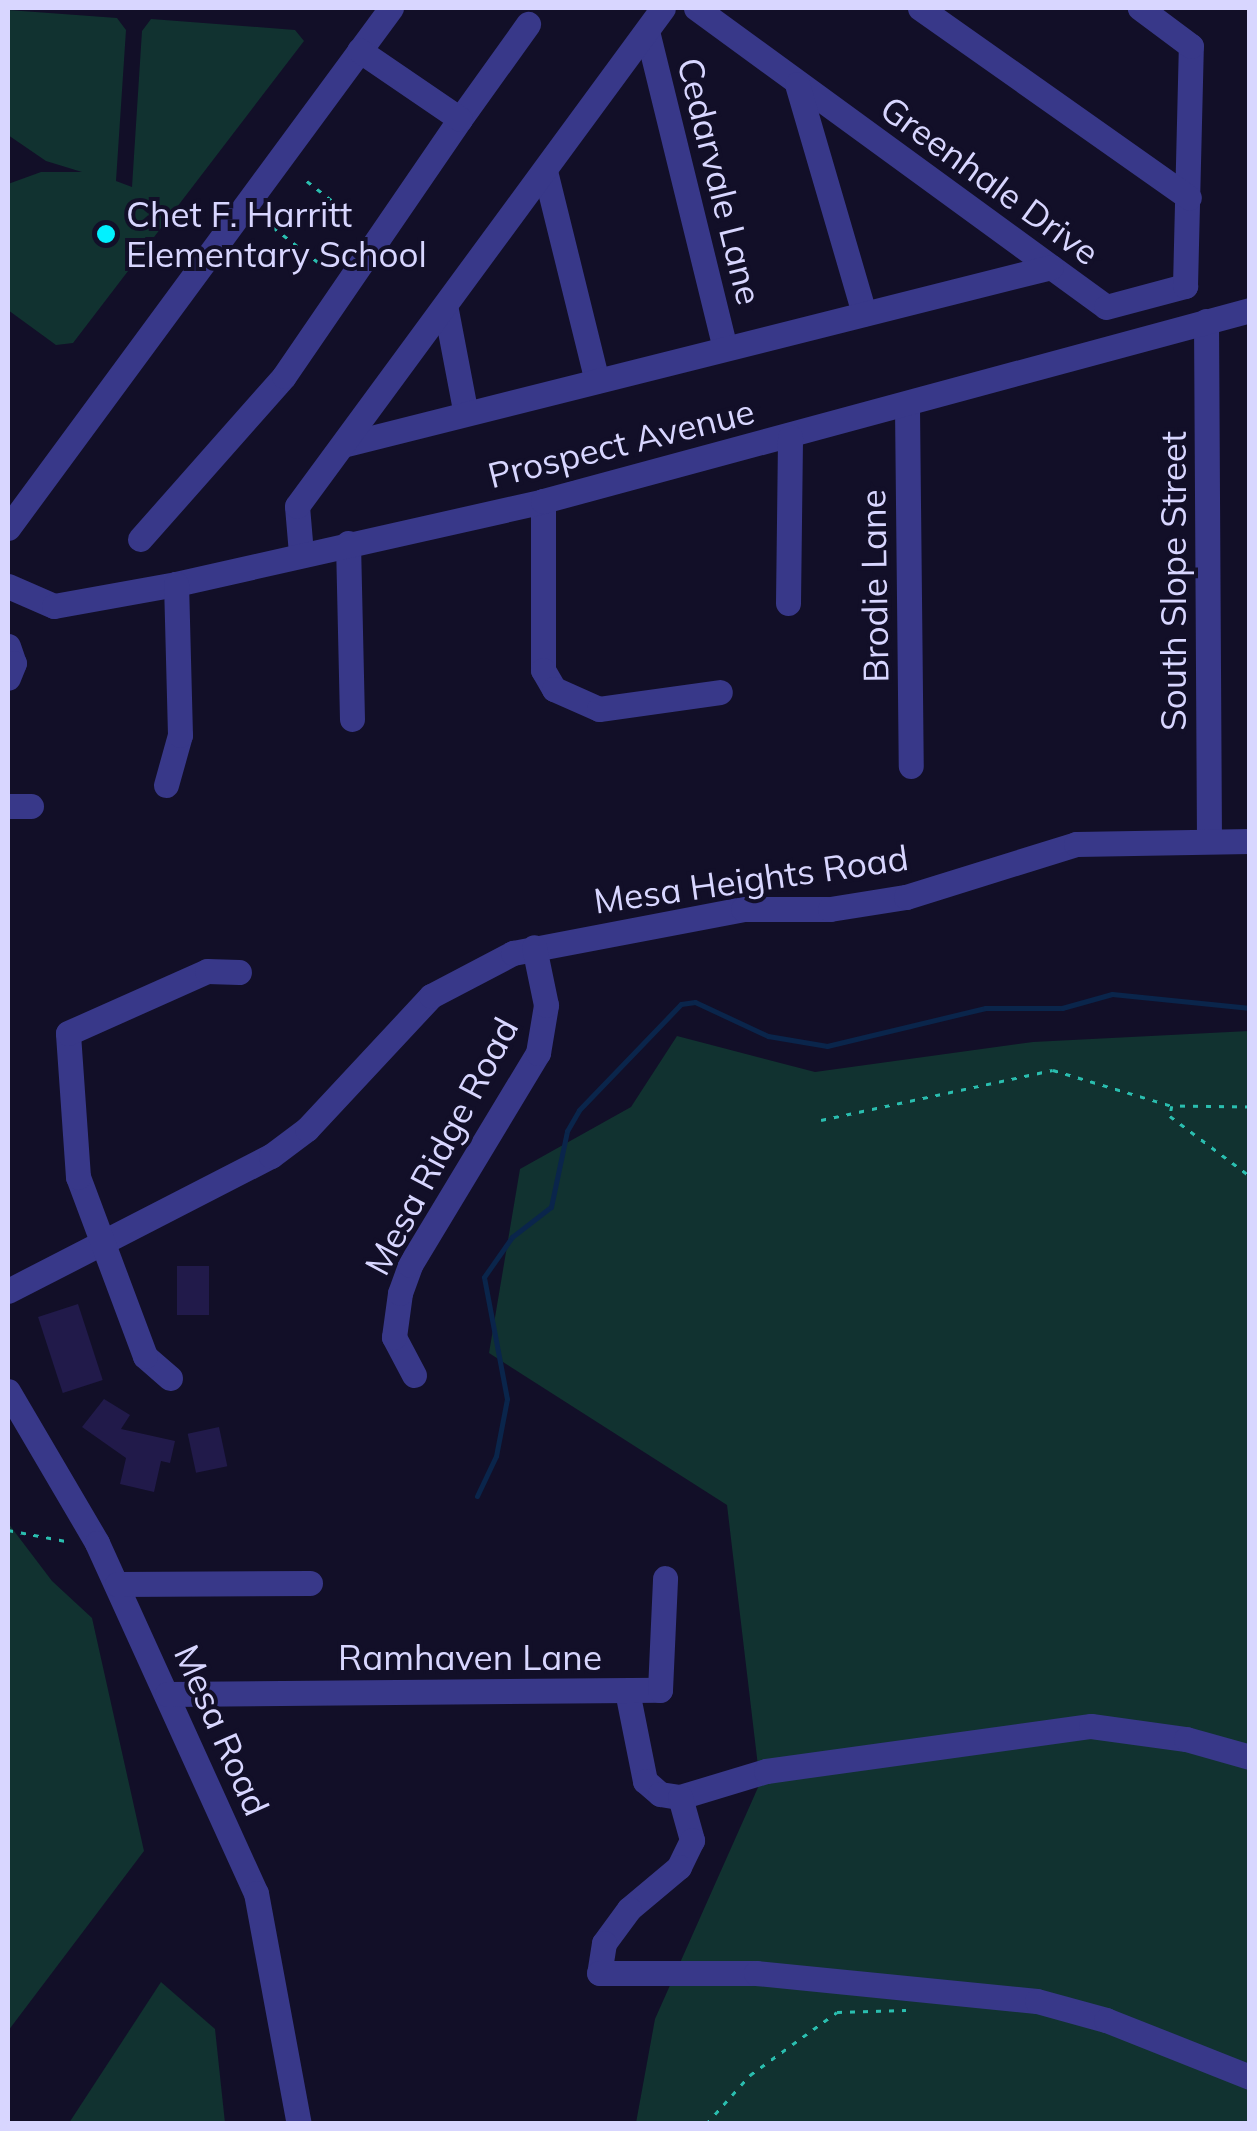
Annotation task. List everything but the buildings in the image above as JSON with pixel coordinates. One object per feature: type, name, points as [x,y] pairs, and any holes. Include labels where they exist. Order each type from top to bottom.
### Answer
[{"type":"street","points":[[8,528],[390,8]]},
{"type":"street","points":[[302,553],[297,506],[446,310],[664,8]]},
{"type":"street","name":"Greenhale Drive","points":[[676,8],[696,8],[1106,307],[1185,286],[1188,198]]},
{"type":"street","points":[[920,8],[1188,198]]},
{"type":"street","points":[[1140,8],[1191,46],[1188,198]]},
{"type":"street","points":[[140,538],[284,376],[528,24]]},
{"type":"street","name":"Cedarvale Lane","points":[[648,31],[725,348]]},
{"type":"street","points":[[359,50],[460,120]]},
{"type":"street","points":[[797,84],[864,313]]},
{"type":"street","points":[[544,171],[597,381]]},
{"type":"street","points":[[343,445],[465,410],[597,381],[1052,267]]},
{"type":"street","points":[[446,310],[465,410]]},
{"type":"street","name":"Prospect Avenue","points":[[8,586],[54,606],[176,584],[543,501],[907,407],[1250,310]]},
{"type":"street","name":"South Slope Street","points":[[1206,321],[1209,841]]},
{"type":"street","name":"Brodie Lane","points":[[907,407],[911,766]]},
{"type":"street","points":[[788,604],[790,437]]},
{"type":"street","points":[[543,501],[543,670],[554,688],[599,709],[720,692]]},
{"type":"street","points":[[348,543],[352,720]]},
{"type":"street","points":[[166,785],[180,735],[176,584]]},
{"type":"street","points":[[8,646],[14,663],[8,678]]},
{"type":"street","name":"Mesa Heights Road","points":[[8,1291],[271,1156],[306,1129],[431,996],[471,970],[534,947],[743,909],[830,909],[906,898],[1076,844],[1250,841]]},
{"type":"street","name":"Mesa Ridge Road","points":[[414,1374],[394,1337],[400,1293],[410,1265],[538,1053],[546,1005],[534,947]]},
{"type":"street","points":[[170,1378],[145,1356],[70,1143],[68,1033],[206,970],[238,972]]},
{"type":"street","name":"Mesa Road","points":[[8,1391],[97,1543],[256,1892],[300,2124]]},
{"type":"street","name":"Ramhaven Lane","points":[[167,1694],[660,1690],[665,1578]]},
{"type":"street","points":[[117,1584],[310,1583]]},
{"type":"street","points":[[627,1691],[645,1782],[660,1794],[680,1797],[766,1771],[1092,1726],[1186,1738],[1250,1756]]},
{"type":"street","points":[[680,1797],[692,1840],[669,1879],[630,1909],[604,1943],[599,1973],[756,1972],[1037,2002],[1106,2020],[1250,2077]]},
{"type":"path","points":[[306,181],[336,204]]},
{"type":"path","points":[[273,227],[318,262]]},
{"type":"path","points":[[821,1120],[1053,1070],[1172,1106],[1250,1107]]},
{"type":"path","points":[[1172,1106],[1170,1116],[1250,1176]]},
{"type":"path","points":[[8,1530],[33,1540],[97,1543]]},
{"type":"path","points":[[706,2124],[750,2074],[837,2012],[920,2007]]},
{"type":"green space","name":"Chet F. Harritt Elementary School","points":[[8,10],[117,18],[126,30],[116,181],[132,187],[142,31],[151,19],[295,30],[304,41],[73,343],[56,345],[8,310],[8,184],[41,172],[82,172],[46,161],[8,135]]},
{"type":"green space","points":[[1249,1031],[1249,2123],[636,2123],[655,2019],[760,1783],[727,1505],[489,1353],[520,1169],[631,1107],[677,1036],[815,1072],[1033,1042]]},
{"type":"green space","points":[[8,1523],[52,1581],[92,1618],[144,1851],[8,2031]]},
{"type":"green space","points":[[161,1982],[215,2029],[225,2123],[69,2123]]},
{"type":"waterway","points":[[477,1496],[496,1456],[507,1399],[484,1277],[512,1237],[551,1207],[567,1131],[579,1110],[681,1004],[695,1002],[768,1036],[827,1046],[985,1008],[1062,1008],[1112,994],[1250,1008]]},
{"type":"place","name":"Chet F. Harritt Elementary School","points":[[106,234]]}]
